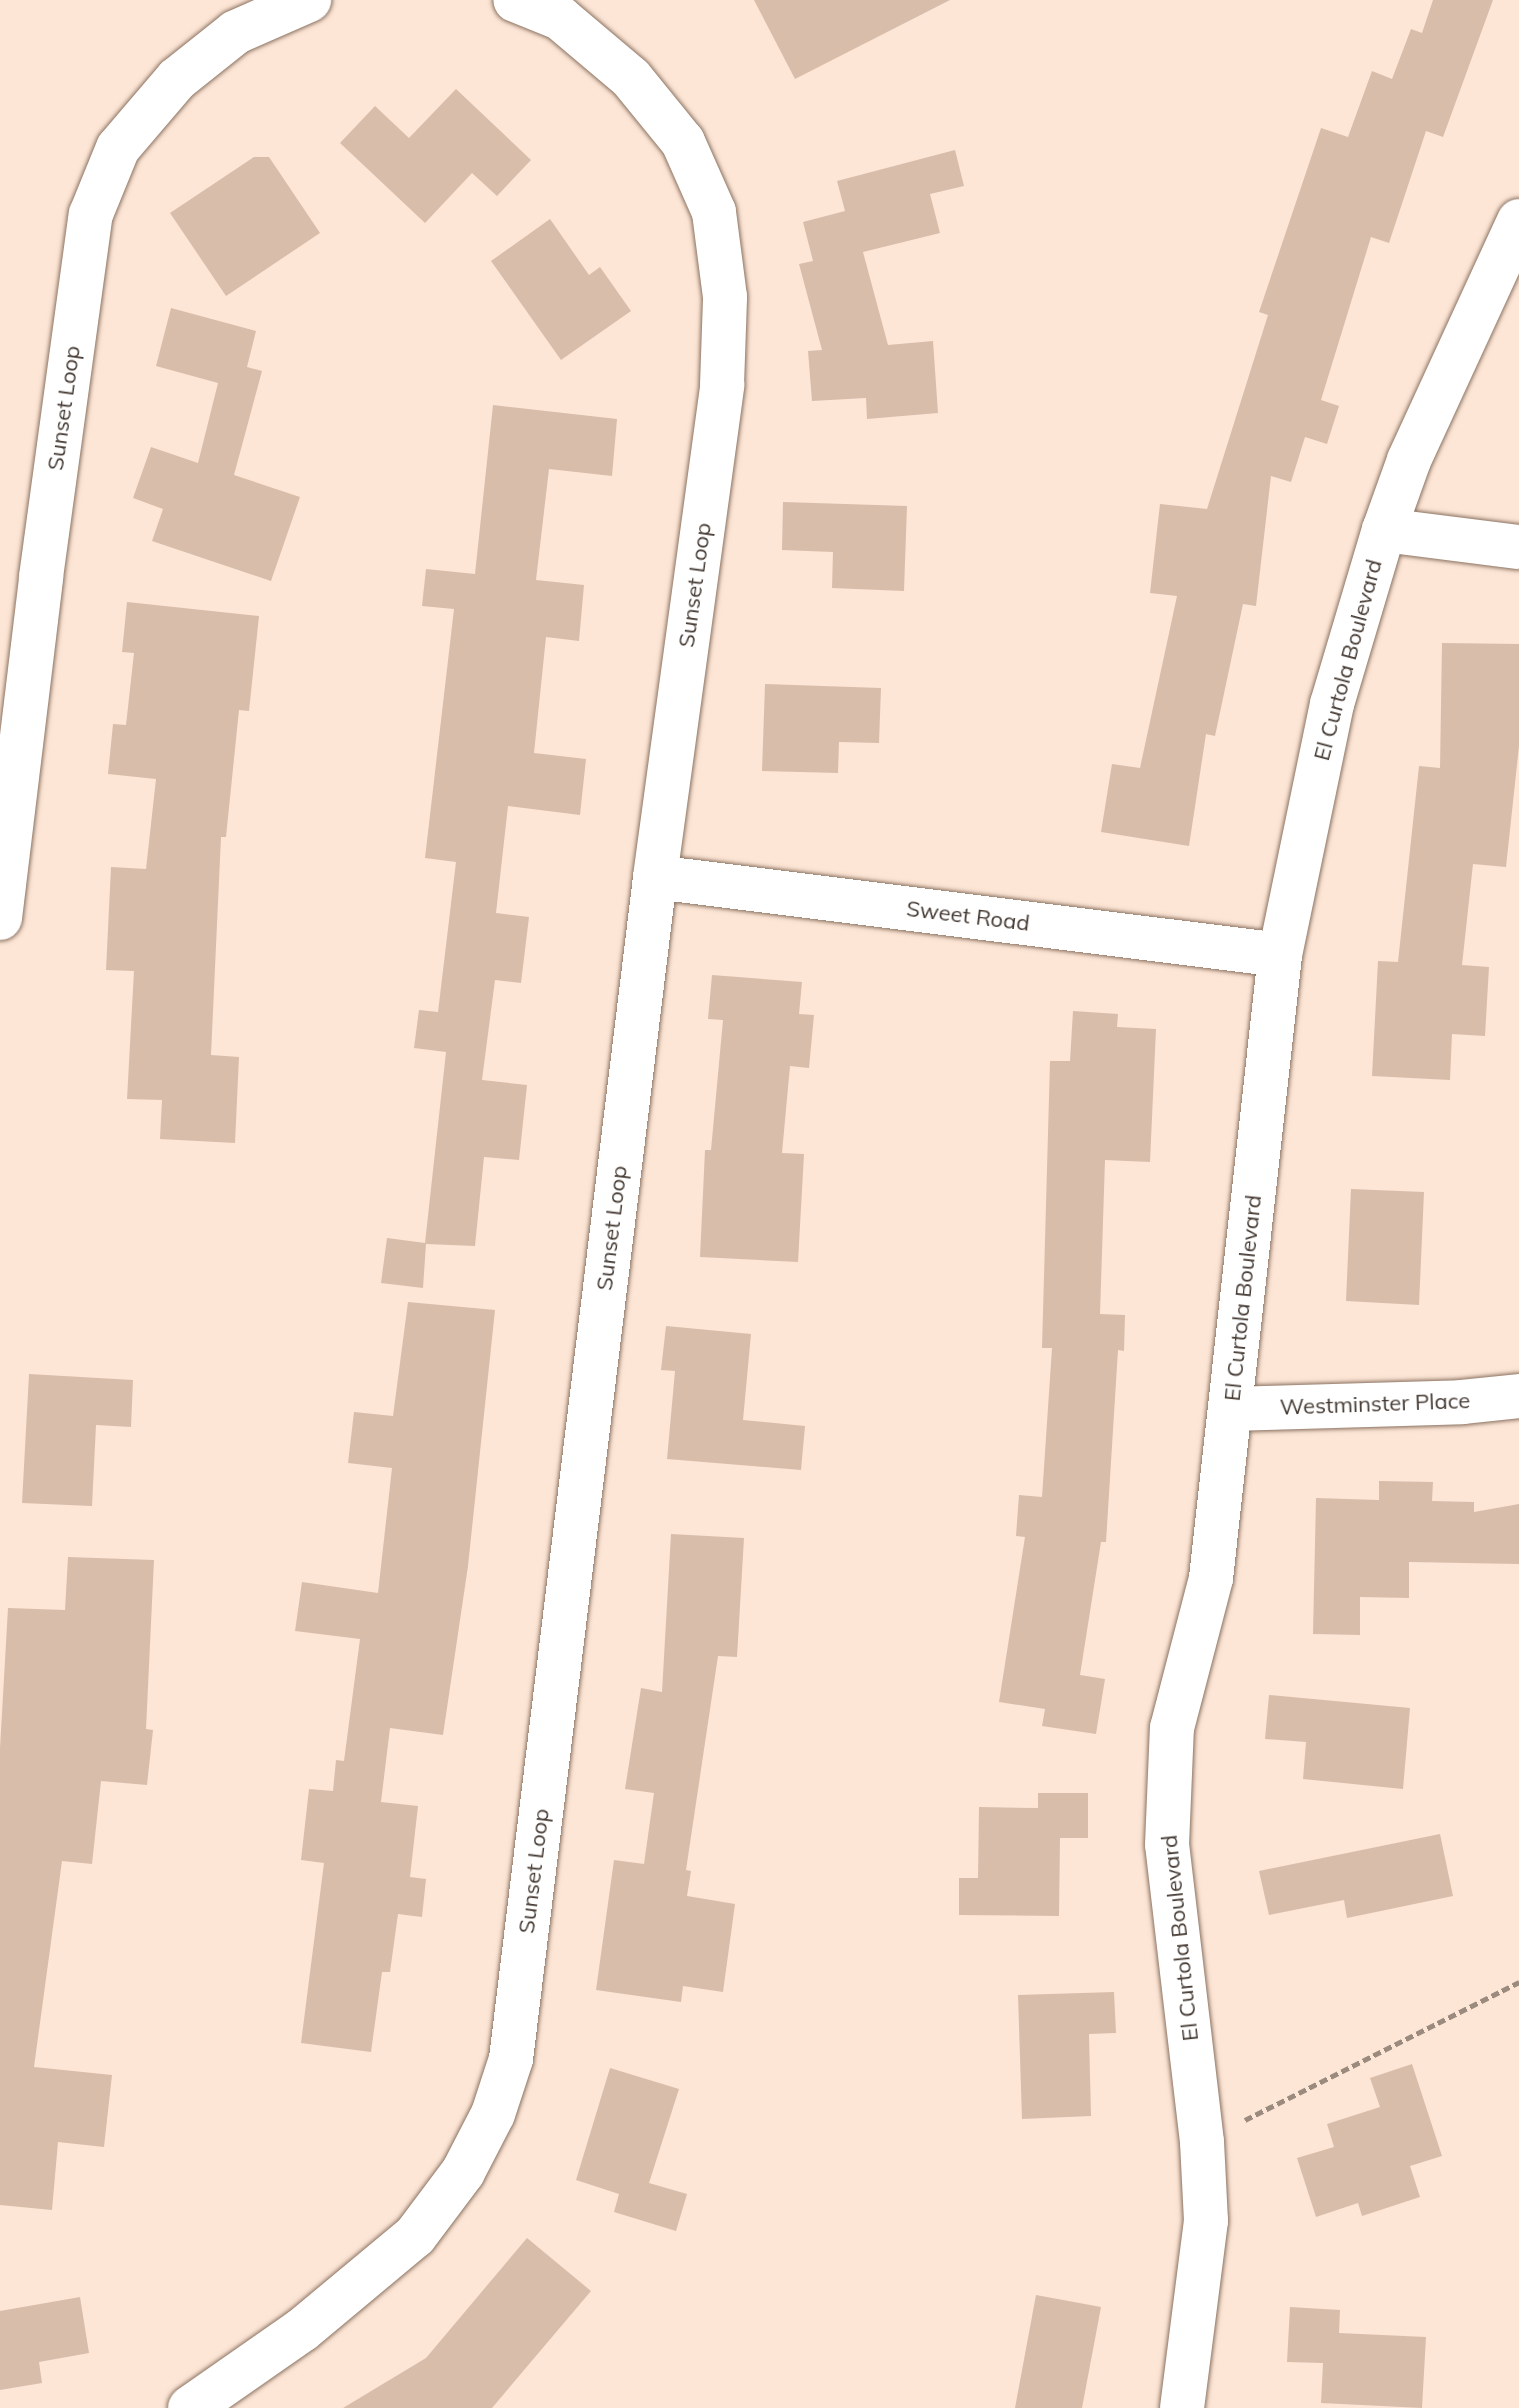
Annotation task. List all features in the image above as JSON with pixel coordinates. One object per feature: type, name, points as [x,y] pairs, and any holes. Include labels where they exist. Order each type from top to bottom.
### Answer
[{"type":"street","name":"Sunset Loop","points":[[0,918],[41,577],[91,214],[118,148],[177,79],[236,32],[309,0]]},
{"type":"street","name":"Sunset Loop","points":[[190,2408],[302,2330],[415,2236],[463,2172],[493,2114],[511,2059],[655,877],[722,385],[725,297],[714,212],[683,142],[631,78],[560,18],[515,0]]},
{"type":"street","name":"El Curtola Boulevard","points":[[1182,2408],[1206,2221],[1202,2142],[1167,1845],[1172,1728],[1211,1578],[1280,955],[1332,704],[1384,530],[1409,460],[1519,221]]},
{"type":"street","points":[[1384,530],[1519,547]]},
{"type":"street","name":"Sweet Road","points":[[655,877],[1280,955]]},
{"type":"street","name":"Westminster Place","points":[[1231,1409],[1462,1402],[1519,1396]]},
{"type":"path","points":[[1202,2142],[1519,1982]]},
{"type":"building","points":[[754,0],[950,0],[795,79]]},
{"type":"building","points":[[1433,0],[1493,0],[1443,137],[1426,131],[1389,243],[1371,237],[1321,400],[1339,406],[1327,444],[1305,437],[1291,482],[1271,476],[1256,606],[1243,604],[1215,736],[1206,734],[1189,846],[1101,832],[1112,764],[1140,768],[1177,596],[1150,593],[1160,504],[1207,509],[1268,315],[1259,312],[1321,128],[1348,137],[1372,71],[1392,79],[1411,29],[1422,33]]},
{"type":"building","points":[[456,89],[531,160],[497,196],[472,173],[425,223],[340,143],[375,106],[409,138]]},
{"type":"building","points":[[955,150],[964,186],[930,194],[940,233],[863,252],[888,345],[933,341],[938,413],[867,419],[866,398],[812,401],[808,351],[822,350],[799,264],[813,261],[803,222],[845,211],[837,181]]},
{"type":"building","points":[[254,157],[269,157],[320,233],[226,296],[170,213]]},
{"type":"building","points":[[550,219],[589,275],[600,267],[631,311],[561,360],[491,261]]},
{"type":"building","points":[[171,308],[256,331],[247,367],[262,371],[234,475],[300,497],[271,581],[152,541],[163,509],[133,498],[151,447],[198,463],[218,383],[156,366]]},
{"type":"building","points":[[493,405],[617,419],[612,476],[549,469],[536,580],[584,585],[579,641],[546,637],[534,753],[586,759],[580,815],[508,806],[496,913],[529,917],[521,983],[495,980],[482,1080],[527,1085],[519,1160],[484,1157],[475,1246],[426,1244],[423,1288],[381,1283],[387,1238],[425,1243],[446,1052],[414,1048],[419,1010],[438,1012],[456,862],[425,858],[454,609],[422,606],[426,569],[475,574]]},
{"type":"building","points":[[783,502],[907,506],[904,591],[832,588],[833,552],[782,550]]},
{"type":"building","points":[[127,602],[259,616],[249,711],[239,710],[226,837],[221,837],[211,1055],[239,1057],[235,1143],[160,1139],[162,1100],[127,1099],[134,971],[106,970],[111,867],[146,869],[156,779],[108,774],[113,724],[126,725],[134,653],[122,652]]},
{"type":"building","points":[[1442,643],[1519,644],[1519,746],[1506,867],[1473,864],[1462,965],[1489,967],[1485,1036],[1452,1034],[1450,1080],[1372,1076],[1378,961],[1398,962],[1419,766],[1440,768]]},
{"type":"building","points":[[765,684],[881,688],[879,743],[839,742],[838,773],[762,771]]},
{"type":"building","points":[[712,975],[802,982],[799,1014],[814,1015],[809,1068],[790,1066],[782,1153],[804,1154],[798,1262],[700,1257],[705,1150],[711,1150],[723,1020],[708,1019]]},
{"type":"building","points":[[1073,1011],[1118,1014],[1117,1027],[1156,1029],[1150,1162],[1105,1160],[1100,1314],[1125,1315],[1124,1351],[1118,1350],[1106,1542],[1101,1542],[1080,1675],[1105,1679],[1096,1734],[1042,1726],[1045,1709],[999,1702],[1025,1537],[1016,1536],[1019,1495],[1042,1497],[1052,1348],[1042,1348],[1050,1061],[1070,1061]]},
{"type":"building","points":[[1351,1189],[1424,1192],[1419,1305],[1346,1301]]},
{"type":"building","points":[[408,1302],[495,1310],[468,1566],[443,1735],[390,1728],[381,1802],[418,1806],[410,1877],[426,1879],[422,1917],[398,1914],[390,1972],[382,1972],[371,2052],[301,2043],[324,1863],[301,1860],[309,1789],[333,1791],[336,1760],[344,1761],[360,1639],[295,1631],[302,1582],[378,1593],[392,1468],[348,1463],[354,1412],[393,1416]]},
{"type":"building","points":[[666,1326],[751,1334],[743,1420],[805,1426],[801,1470],[667,1459],[675,1371],[661,1370]]},
{"type":"building","points":[[29,1374],[133,1380],[131,1427],[96,1425],[92,1506],[22,1503]]},
{"type":"building","points":[[1379,1481],[1433,1482],[1432,1501],[1474,1502],[1474,1512],[1519,1504],[1519,1564],[1409,1562],[1409,1598],[1360,1597],[1360,1635],[1313,1634],[1316,1498],[1379,1500]]},
{"type":"building","points":[[671,1534],[744,1538],[737,1657],[718,1656],[686,1870],[691,1871],[687,1896],[735,1904],[723,1992],[683,1986],[681,2002],[596,1990],[614,1860],[644,1864],[654,1793],[625,1789],[641,1688],[662,1692]]},
{"type":"building","points":[[68,1557],[154,1560],[146,1729],[153,1730],[147,1785],[101,1781],[92,1864],[62,1861],[34,2067],[112,2075],[104,2147],[58,2142],[52,2210],[0,2205],[0,1748],[8,1608],[65,1610]]},
{"type":"building","points":[[1269,1695],[1410,1708],[1403,1789],[1303,1779],[1306,1742],[1265,1739]]},
{"type":"building","points":[[1038,1793],[1088,1793],[1088,1838],[1060,1838],[1059,1916],[959,1915],[959,1878],[978,1878],[979,1807],[1038,1808]]},
{"type":"building","points":[[1440,1834],[1453,1896],[1347,1918],[1344,1900],[1269,1915],[1259,1871]]},
{"type":"building","points":[[1114,1992],[1116,2033],[1089,2034],[1091,2116],[1022,2119],[1018,1995]]},
{"type":"building","points":[[1412,2064],[1442,2156],[1410,2166],[1420,2197],[1362,2216],[1358,2203],[1316,2217],[1297,2158],[1334,2147],[1327,2124],[1380,2107],[1370,2078]]},
{"type":"building","points":[[610,2068],[679,2089],[649,2183],[687,2194],[676,2231],[614,2212],[619,2194],[576,2180]]},
{"type":"building","points":[[527,2238],[591,2291],[492,2408],[343,2408],[426,2358]]},
{"type":"building","points":[[1036,2295],[1101,2307],[1082,2408],[1015,2408]]},
{"type":"building","points":[[80,2297],[89,2353],[39,2362],[42,2383],[0,2390],[0,2311]]},
{"type":"building","points":[[1290,2307],[1340,2310],[1339,2333],[1426,2337],[1422,2408],[1321,2403],[1323,2363],[1287,2362]]}]
